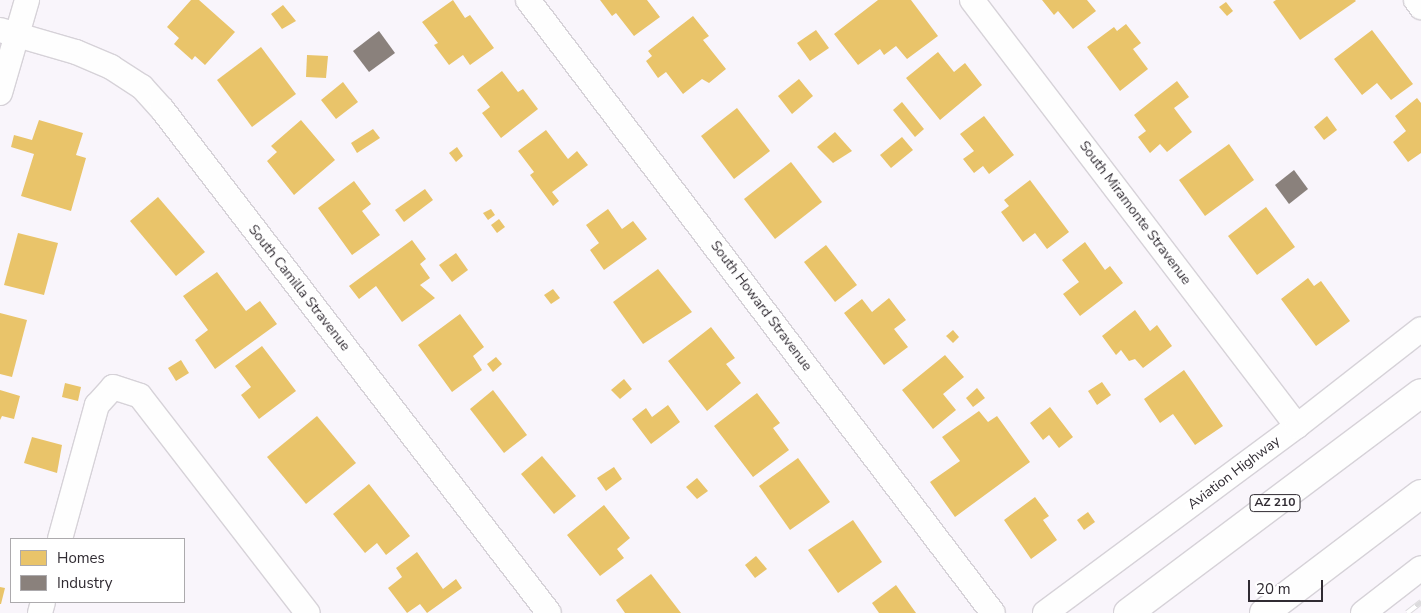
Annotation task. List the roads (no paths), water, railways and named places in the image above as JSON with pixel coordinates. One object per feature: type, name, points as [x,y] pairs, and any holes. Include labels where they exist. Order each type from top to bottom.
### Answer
[{"type":"main road","name":"AZ 210","points":[[1128,613],[1421,393]]},
{"type":"main road","points":[[1264,613],[1421,494]]},
{"type":"street","points":[[0,92],[8,32],[27,0]]},
{"type":"street","name":"South Howard Stravenue","points":[[528,0],[993,613]]},
{"type":"street","name":"South Miramonte Stravenue","points":[[972,0],[1298,426]]},
{"type":"street","points":[[1416,0],[1421,7]]},
{"type":"street","name":"South Camilla Stravenue","points":[[8,32],[76,52],[111,67],[142,87],[168,117],[548,613]]},
{"type":"street","name":"Aviation Highway","points":[[1045,613],[1298,426],[1421,330]]},
{"type":"street","points":[[60,538],[97,406],[113,387],[140,396],[308,613]]},
{"type":"street","points":[[1363,613],[1421,568]]},
{"type":"railway","points":[[1407,613],[1421,602]]}]
